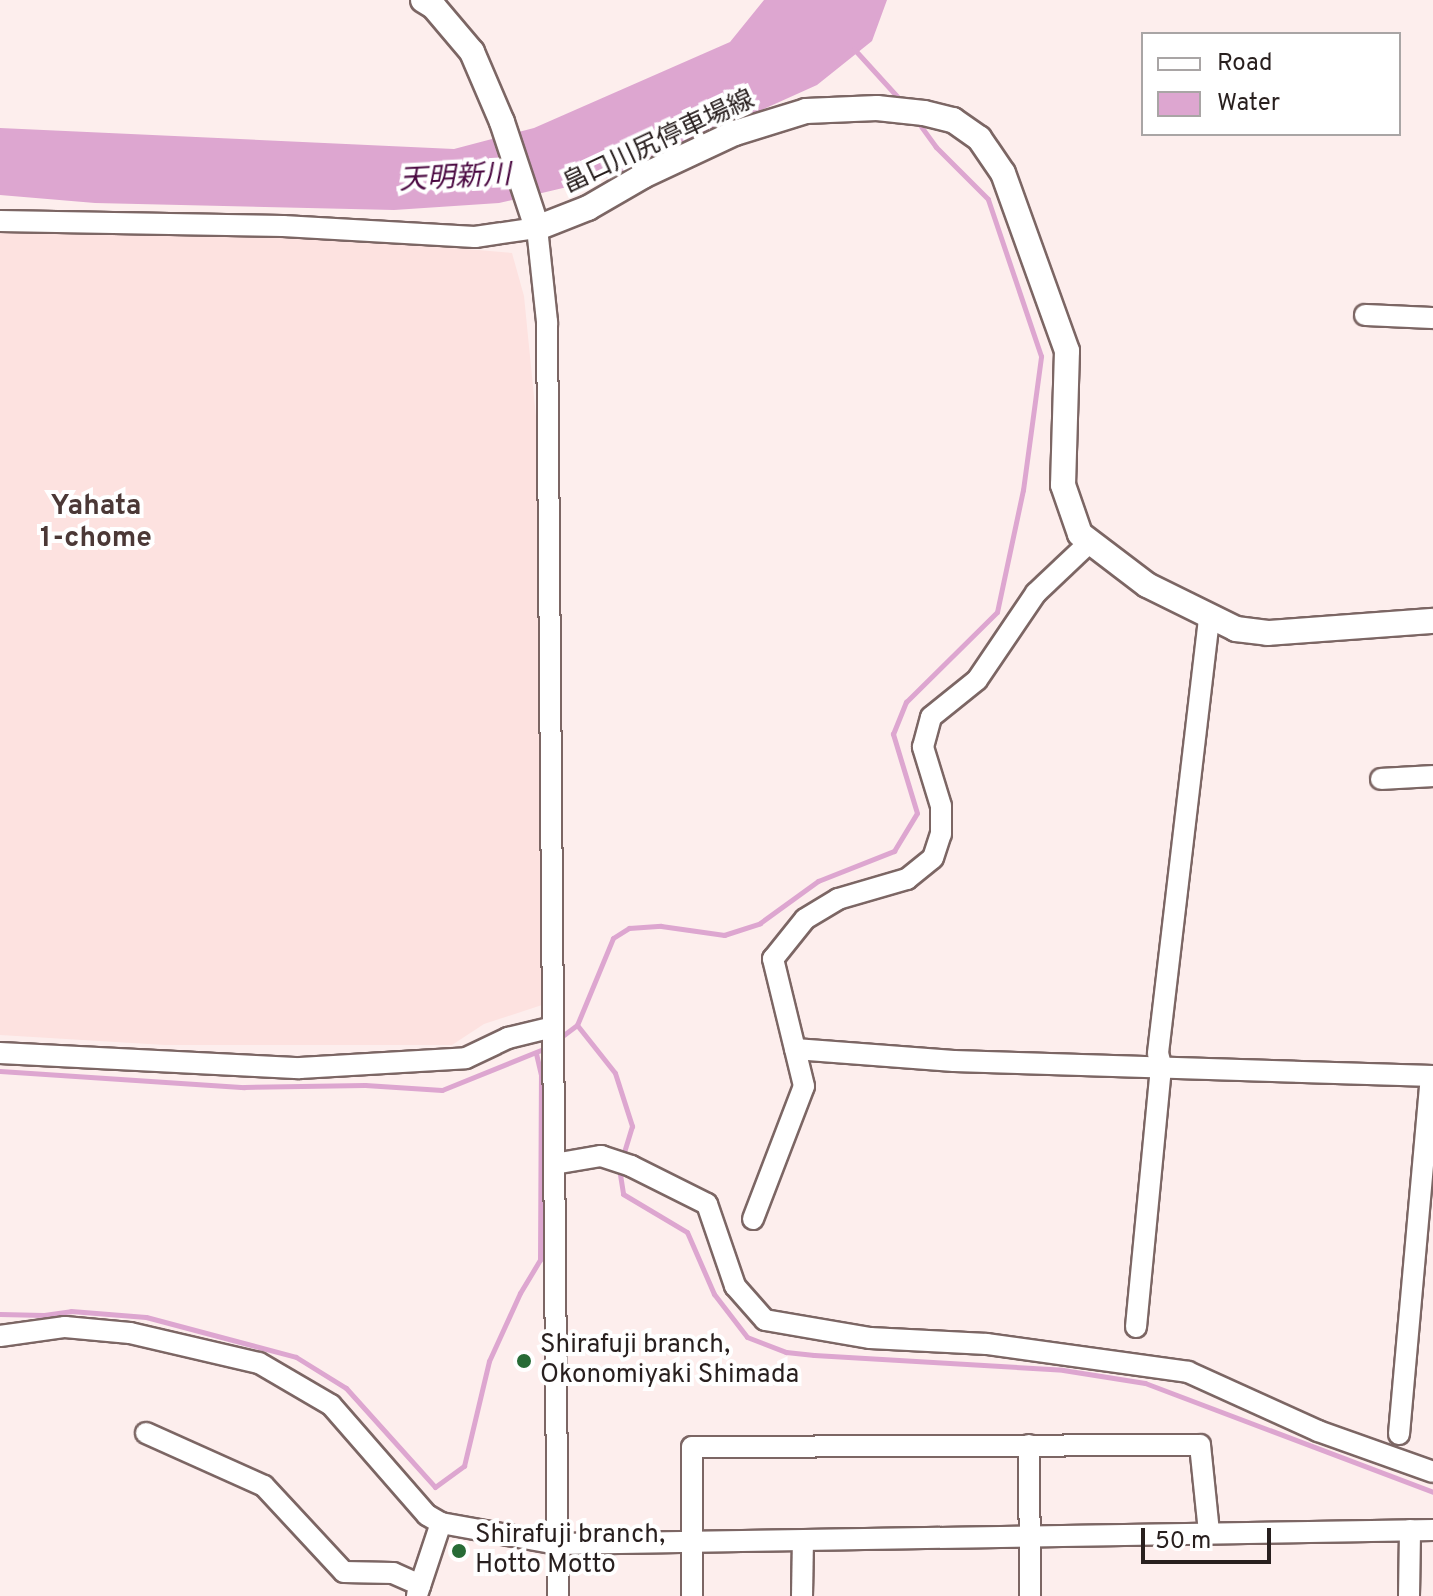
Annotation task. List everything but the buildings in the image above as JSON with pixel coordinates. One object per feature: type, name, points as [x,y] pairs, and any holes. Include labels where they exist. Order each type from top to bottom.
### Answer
[{"type":"main road","name":"畠口川尻停車場線","points":[[423,0],[434,7],[472,52],[502,122],[533,217],[588,208],[643,176],[735,133],[806,111],[924,113],[953,120],[979,138],[1007,184],[1067,351],[1063,485],[1080,534],[1147,585],[1236,629],[1268,633],[1433,621]]},
{"type":"street","points":[[0,221],[283,226],[475,237],[533,217],[547,322],[558,1596]]},
{"type":"street","points":[[1365,315],[1433,318]]},
{"type":"street","points":[[753,1219],[804,1086],[773,959],[805,919],[838,899],[907,879],[933,858],[941,834],[941,806],[923,747],[931,717],[977,680],[1036,593],[1090,542]]},
{"type":"street","points":[[1136,1327],[1161,1065],[1158,1053],[1209,616]]},
{"type":"street","points":[[1381,779],[1433,776]]},
{"type":"street","points":[[0,1053],[300,1068],[466,1058],[508,1038],[553,1027]]},
{"type":"street","points":[[795,1049],[954,1061],[1161,1065],[1432,1076],[1399,1434]]},
{"type":"street","points":[[554,1164],[601,1156],[631,1166],[707,1204],[735,1286],[765,1320],[844,1335],[987,1344],[1188,1372],[1318,1431],[1433,1472]]},
{"type":"street","points":[[0,1336],[65,1327],[130,1333],[259,1363],[331,1405],[400,1488],[427,1515],[441,1523],[558,1544],[1433,1530]]},
{"type":"street","points":[[146,1433],[264,1486],[344,1572],[393,1573],[418,1590],[441,1523]]},
{"type":"street","points":[[1029,1445],[1030,1596]]},
{"type":"street","points":[[692,1596],[692,1447],[1200,1445],[1209,1532]]},
{"type":"street","points":[[1409,1596],[1410,1530]]},
{"type":"street","points":[[802,1596],[803,1541]]},
{"type":"shaded area","points":[[0,223],[270,232],[512,253],[524,296],[543,487],[548,1003],[484,1024],[452,1045],[165,1045],[0,1035]]},
{"type":"water","name":"天明新川","points":[[764,0],[887,0],[872,41],[817,85],[618,175],[499,203],[394,210],[95,203],[0,195],[0,128],[454,149],[534,128],[730,42]]},
{"type":"waterway","points":[[854,49],[904,104]]},
{"type":"waterway","points":[[557,1040],[577,1025],[613,938],[629,928],[661,926],[724,935],[760,923],[818,881],[894,851],[917,813],[893,734],[906,702],[997,612],[1023,490],[1041,356],[988,199],[936,147],[917,121]]},
{"type":"waterway","points":[[577,1025],[615,1073],[632,1126],[622,1159]]},
{"type":"waterway","points":[[0,1071],[244,1087],[365,1085],[442,1090],[546,1048]]},
{"type":"waterway","points":[[0,1314],[44,1315],[71,1311],[146,1317],[296,1357],[346,1388],[435,1487],[464,1466],[489,1361],[520,1293],[540,1260],[541,1075],[536,1054]]},
{"type":"waterway","points":[[619,1168],[623,1194],[687,1232],[714,1294],[747,1337],[786,1352],[1063,1370],[1145,1383],[1433,1492]]},
{"type":"place","name":"Shirafuji branch, Okonomiyaki Shimada","points":[[524,1361]]},
{"type":"place","name":"Shirafuji branch, Hotto Motto","points":[[459,1551]]},
{"type":"district","name":"Yahata 1-chome","points":[[96,523]]}]
